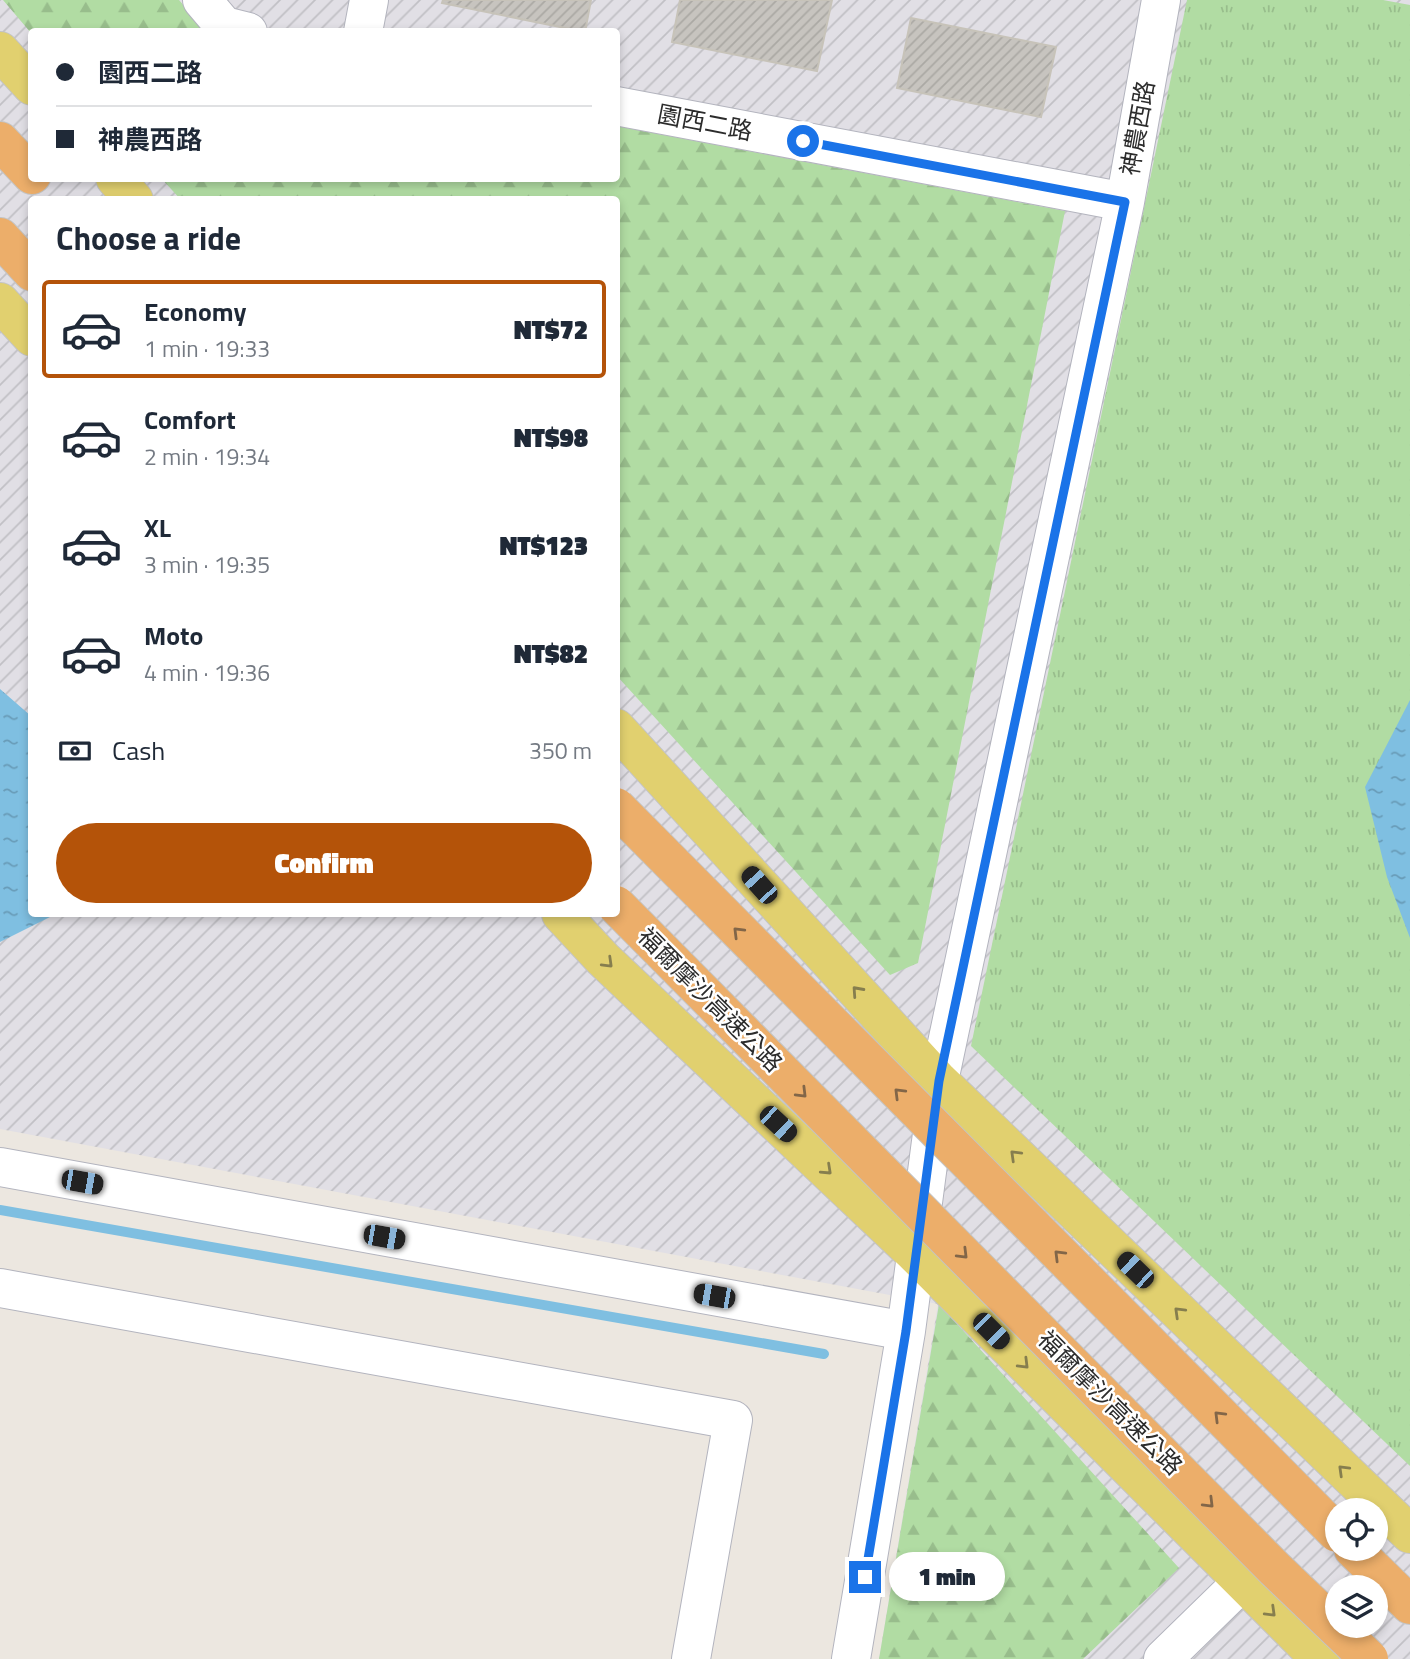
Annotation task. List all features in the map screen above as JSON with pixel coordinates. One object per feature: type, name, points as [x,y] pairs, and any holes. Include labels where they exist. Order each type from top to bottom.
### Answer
[{"type":"highway","points":[[0,141],[28,172]]},
{"type":"highway","points":[[38,182],[50,196]]},
{"type":"highway","points":[[0,237],[28,268]]},
{"type":"highway","points":[[620,811],[1325,1521]]},
{"type":"highway","name":"福爾摩沙高速公路","points":[[620,909],[1275,1569],[1369,1659]]},
{"type":"highway","points":[[1365,1561],[1410,1605]]},
{"type":"main road","points":[[0,51],[28,82]]},
{"type":"main road","points":[[118,182],[131,196]]},
{"type":"main road","points":[[0,302],[28,333]]},
{"type":"main road","points":[[620,732],[939,1081],[1410,1534]]},
{"type":"main road","points":[[564,917],[603,959],[915,1253],[1241,1583],[1320,1659]]},
{"type":"street","points":[[202,0],[224,26],[232,28]]},
{"type":"street","points":[[364,28],[369,0]]},
{"type":"street","name":"神農西路","points":[[851,1659],[906,1331],[939,1081],[1125,202],[1161,0]]},
{"type":"street","name":"園西二路","points":[[620,107],[1125,202]]},
{"type":"street","points":[[0,1167],[906,1331]]},
{"type":"street","points":[[0,1288],[733,1420],[691,1659]]},
{"type":"street","points":[[1163,1659],[1241,1583]]},
{"type":"shaded area","points":[[0,0],[1410,0],[1410,1659],[879,1659],[938,1304],[0,1129]]},
{"type":"green space","points":[[3,0],[179,0],[203,28],[28,28]]},
{"type":"green space","points":[[1187,0],[1383,0],[1410,5],[1410,1466],[971,1046]]},
{"type":"green space","points":[[620,127],[1065,211],[918,963],[890,975],[620,679],[620,196],[177,196],[165,182],[620,182]]},
{"type":"green space","points":[[939,1304],[1179,1568],[1083,1659],[879,1659]]},
{"type":"water","points":[[0,689],[28,713],[28,917],[50,917],[0,942]]},
{"type":"water","points":[[1410,700],[1410,938],[1387,877],[1365,787]]},
{"type":"building","points":[[443,0],[591,0],[586,28],[565,28],[442,3]]},
{"type":"building","points":[[680,0],[832,0],[817,71],[672,42]]},
{"type":"building","points":[[911,18],[1056,47],[1041,117],[897,88]]},
{"type":"waterway","points":[[0,1210],[824,1354]]},
{"type":"route","points":[[803,141],[1125,202],[939,1081],[906,1331],[865,1577]]}]
